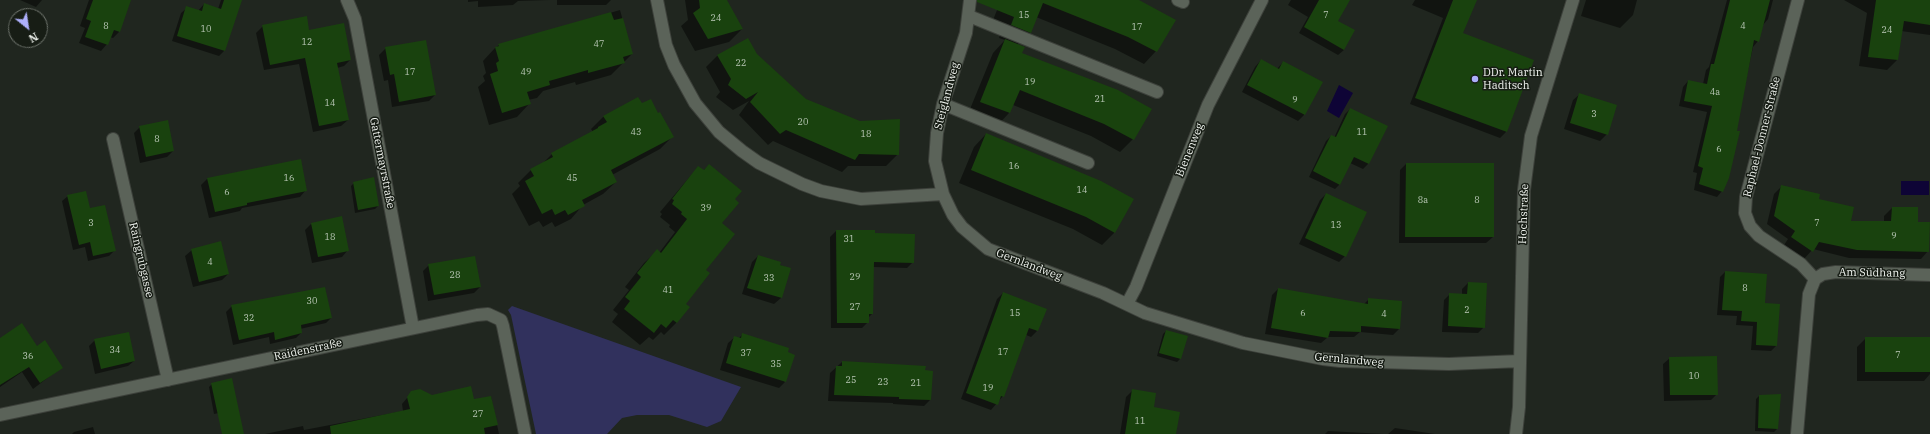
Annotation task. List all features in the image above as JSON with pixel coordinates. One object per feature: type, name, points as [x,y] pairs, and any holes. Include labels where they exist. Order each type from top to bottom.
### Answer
[{"type":"street","name":"Gattermayrstraße","points":[[352,0],[354,19],[413,328]]},
{"type":"street","points":[[656,0],[666,45],[682,82],[695,103],[719,132],[754,159],[802,184],[842,196],[861,199],[943,194]]},
{"type":"street","name":"Steiglandweg","points":[[943,194],[935,161],[937,133],[943,104],[966,33],[970,0]]},
{"type":"street","name":"Bienenweg","points":[[1127,304],[1136,287],[1208,105],[1262,0]]},
{"type":"street","name":"Hochstraße","points":[[1516,434],[1520,361],[1524,190],[1531,136],[1573,0]]},
{"type":"street","name":"Raphael-Donner-Straße","points":[[1798,0],[1746,197],[1745,213],[1750,226],[1759,236],[1801,264],[1815,279]]},
{"type":"street","points":[[969,16],[1157,92]]},
{"type":"street","points":[[943,104],[1088,163]]},
{"type":"street","name":"Raingrubgasse","points":[[113,139],[168,380]]},
{"type":"street","name":"Gernlandweg","points":[[943,194],[953,215],[962,227],[988,248],[1103,293],[1145,313],[1244,342],[1323,359],[1387,364],[1449,364],[1520,361]]},
{"type":"street","name":"Am Südhang","points":[[1815,279],[1823,274],[1836,272],[1930,275]]},
{"type":"street","points":[[1797,434],[1809,294],[1815,279]]},
{"type":"street","name":"Raidenstraße","points":[[0,415],[413,328],[488,314],[500,320],[525,434]]},
{"type":"shaded area","points":[[1339,85],[1353,93],[1339,118],[1327,111]]},
{"type":"shaded area","points":[[1901,181],[1929,181],[1929,195],[1901,195]]},
{"type":"shaded area","points":[[512,306],[741,387],[721,421],[707,427],[669,415],[637,415],[622,418],[607,434],[536,434],[511,315],[508,310]]},
{"type":"building","points":[[93,0],[131,0],[120,32],[114,30],[108,45],[85,37],[91,21],[86,19]]},
{"type":"building","points":[[224,0],[242,0],[225,51],[177,36],[186,6],[202,11],[204,3],[221,9]]},
{"type":"building","points":[[699,0],[727,0],[743,29],[708,39],[693,13],[700,8]]},
{"type":"building","points":[[977,0],[1139,0],[1176,20],[1157,52],[1128,37],[1043,3],[1031,33],[1011,25],[1014,17],[977,2]]},
{"type":"building","points":[[1319,0],[1350,0],[1338,21],[1355,30],[1344,50],[1304,27]]},
{"type":"building","name":"DDr. Martin Haditsch","points":[[1453,0],[1477,0],[1463,33],[1534,60],[1507,132],[1415,98]]},
{"type":"building","points":[[1730,0],[1770,0],[1759,42],[1754,40],[1737,131],[1740,131],[1729,178],[1723,192],[1699,184],[1703,168],[1698,166],[1712,106],[1684,101],[1688,80],[1707,84],[1711,64],[1714,64]]},
{"type":"building","points":[[1876,0],[1930,0],[1930,25],[1904,21],[1898,60],[1868,57]]},
{"type":"building","points":[[611,12],[614,20],[623,18],[633,54],[623,57],[625,63],[588,73],[588,70],[549,81],[550,85],[527,92],[531,104],[502,113],[490,74],[498,71],[496,63],[499,61],[495,47],[499,46],[498,44]]},
{"type":"building","points":[[307,16],[309,30],[344,23],[351,60],[337,63],[349,120],[319,126],[305,58],[270,65],[262,25]]},
{"type":"building","points":[[748,38],[757,54],[806,99],[860,121],[900,119],[899,155],[859,154],[855,160],[786,130],[780,134],[750,102],[758,92],[746,99],[728,85],[731,79],[717,55]]},
{"type":"building","points":[[1005,39],[1025,47],[1022,53],[1118,90],[1152,109],[1134,140],[1104,124],[1020,90],[1010,113],[980,102]]},
{"type":"building","points":[[426,40],[436,95],[399,102],[394,74],[390,75],[385,47]]},
{"type":"building","points":[[1261,59],[1279,69],[1283,61],[1323,82],[1305,115],[1247,85]]},
{"type":"building","points":[[1579,93],[1617,105],[1608,135],[1570,123]]},
{"type":"building","points":[[638,97],[642,103],[651,99],[658,113],[660,112],[674,137],[611,170],[617,182],[582,200],[585,206],[568,215],[565,210],[555,215],[552,209],[542,214],[525,181],[534,176],[530,169],[553,157],[551,153],[607,122],[603,116]]},
{"type":"building","points":[[1350,108],[1388,126],[1369,164],[1354,157],[1340,185],[1313,171],[1331,135],[1336,137]]},
{"type":"building","points":[[168,120],[174,151],[146,157],[139,126]]},
{"type":"building","points":[[986,133],[1101,181],[1134,199],[1115,233],[1086,217],[971,170]]},
{"type":"building","points":[[301,159],[307,191],[247,203],[247,205],[215,212],[207,178]]},
{"type":"building","points":[[1406,163],[1494,163],[1494,237],[1405,237]]},
{"type":"building","points":[[709,164],[742,191],[735,199],[739,203],[722,223],[735,234],[706,270],[710,273],[686,304],[690,307],[677,323],[673,320],[666,328],[661,324],[654,333],[624,309],[630,301],[625,297],[641,277],[637,273],[657,249],[661,253],[687,219],[681,214],[682,212],[672,204],[674,200],[672,199],[698,166],[704,170]]},
{"type":"building","points":[[374,177],[379,206],[358,210],[353,182]]},
{"type":"building","points":[[1781,185],[1820,194],[1819,199],[1854,207],[1851,221],[1891,221],[1892,207],[1918,207],[1918,222],[1930,222],[1929,252],[1857,250],[1819,242],[1813,252],[1791,237],[1795,231],[1774,216]]},
{"type":"building","points":[[86,191],[90,208],[105,205],[116,251],[93,256],[90,242],[79,245],[67,195]]},
{"type":"building","points":[[1326,193],[1367,212],[1346,257],[1305,238]]},
{"type":"building","points":[[342,216],[349,251],[318,257],[311,223]]},
{"type":"building","points":[[836,230],[875,230],[875,233],[915,234],[914,263],[874,262],[873,314],[869,314],[869,323],[837,323]]},
{"type":"building","points":[[221,241],[229,274],[199,282],[191,249]]},
{"type":"building","points":[[758,255],[781,262],[780,265],[791,268],[782,298],[747,288]]},
{"type":"building","points":[[475,256],[481,287],[434,295],[428,264]]},
{"type":"building","points":[[1725,271],[1767,274],[1765,303],[1780,304],[1777,346],[1756,345],[1757,322],[1741,321],[1742,311],[1722,310]]},
{"type":"building","points":[[1468,282],[1487,283],[1485,328],[1448,326],[1449,293],[1467,294]]},
{"type":"building","points":[[325,287],[332,318],[301,325],[302,333],[275,340],[274,332],[239,340],[231,305]]},
{"type":"building","points":[[1278,288],[1368,304],[1368,298],[1402,301],[1400,329],[1361,326],[1361,332],[1330,331],[1328,338],[1271,328]]},
{"type":"building","points":[[1003,292],[1047,309],[1038,331],[1029,328],[1004,397],[1001,396],[998,405],[966,393]]},
{"type":"building","points":[[22,323],[37,346],[45,340],[63,368],[40,383],[29,367],[0,385],[0,338]]},
{"type":"building","points":[[1166,330],[1188,336],[1181,359],[1159,353]]},
{"type":"building","points":[[129,332],[135,361],[101,369],[94,339]]},
{"type":"building","points":[[742,333],[789,348],[788,352],[795,355],[786,382],[726,363],[734,336],[741,338]]},
{"type":"building","points":[[1865,337],[1930,337],[1930,372],[1865,372]]},
{"type":"building","points":[[1717,356],[1718,395],[1670,395],[1669,357]]},
{"type":"building","points":[[842,361],[926,366],[925,370],[933,371],[931,400],[899,399],[899,397],[834,395],[836,366],[842,366]]},
{"type":"building","points":[[232,378],[244,434],[222,434],[211,383]]},
{"type":"building","points":[[471,386],[474,399],[491,396],[498,425],[484,428],[485,434],[331,434],[330,426],[410,409],[407,397],[411,391],[420,389],[432,395]]},
{"type":"building","points":[[1132,389],[1156,393],[1154,407],[1180,412],[1176,434],[1125,434]]},
{"type":"building","points":[[1781,394],[1778,429],[1758,428],[1759,395]]},
{"type":"place","name":"DDr. Martin Haditsch","points":[[1475,79]]}]
